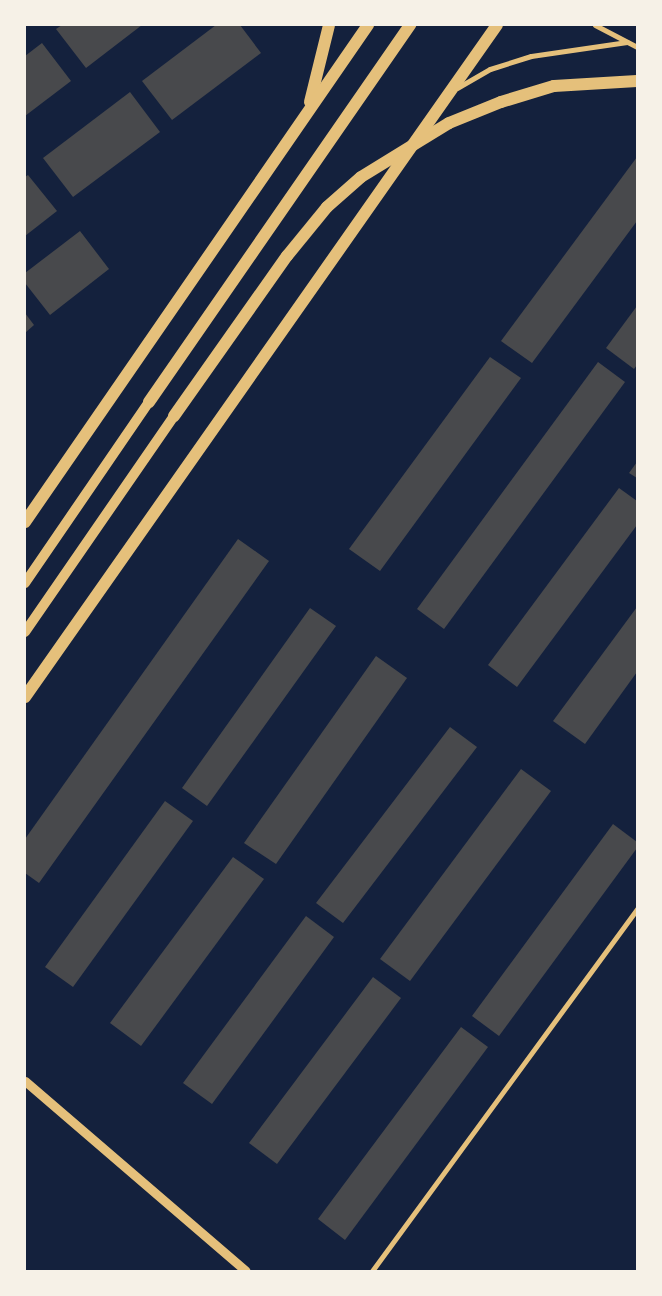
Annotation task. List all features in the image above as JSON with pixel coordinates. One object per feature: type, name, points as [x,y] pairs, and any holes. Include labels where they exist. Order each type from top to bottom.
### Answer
[{"type":"main road","points":[[305,116],[322,63],[330,25]]},
{"type":"main road","points":[[25,522],[368,25]]},
{"type":"main road","points":[[25,583],[410,25]]},
{"type":"main road","points":[[25,697],[453,91],[497,25]]},
{"type":"main road","points":[[25,632],[287,256],[327,207],[360,177],[449,123],[501,102],[554,86],[637,81]]},
{"type":"street","points":[[595,25],[637,47]]},
{"type":"street","points":[[453,91],[490,68],[531,56],[627,42]]},
{"type":"street","points":[[372,1271],[637,909]]},
{"type":"street","points":[[25,1081],[246,1271]]},
{"type":"building","points":[[62,25],[142,25],[86,68],[56,29]]},
{"type":"building","points":[[216,25],[240,25],[261,53],[172,120],[142,81]]},
{"type":"building","points":[[42,43],[71,81],[25,116],[25,56]]},
{"type":"building","points":[[130,92],[160,132],[73,197],[43,158]]},
{"type":"building","points":[[637,157],[637,221],[532,363],[501,341]]},
{"type":"building","points":[[28,175],[57,211],[25,236],[25,177]]},
{"type":"building","points":[[80,231],[109,269],[50,315],[25,283],[25,273]]},
{"type":"building","points":[[637,306],[637,365],[634,369],[606,348]]},
{"type":"building","points":[[25,313],[34,325],[25,333]]},
{"type":"building","points":[[490,357],[521,378],[380,571],[349,549]]},
{"type":"building","points":[[598,362],[625,382],[444,629],[417,609]]},
{"type":"building","points":[[637,462],[637,478],[629,473]]},
{"type":"building","points":[[619,488],[637,501],[637,525],[517,687],[488,665]]},
{"type":"building","points":[[238,539],[269,561],[39,883],[25,873],[25,839]]},
{"type":"building","points":[[637,607],[637,672],[585,744],[553,721]]},
{"type":"building","points":[[310,608],[336,626],[207,806],[182,788]]},
{"type":"building","points":[[376,656],[407,678],[276,864],[244,843]]},
{"type":"building","points":[[450,727],[477,747],[343,923],[316,903]]},
{"type":"building","points":[[521,769],[551,791],[410,981],[380,959]]},
{"type":"building","points":[[165,801],[193,821],[73,987],[45,967]]},
{"type":"building","points":[[613,824],[637,842],[637,848],[499,1036],[472,1016]]},
{"type":"building","points":[[233,857],[264,879],[141,1046],[110,1023]]},
{"type":"building","points":[[306,916],[334,937],[212,1104],[183,1083]]},
{"type":"building","points":[[373,977],[401,998],[277,1164],[249,1143]]},
{"type":"building","points":[[461,1027],[488,1047],[345,1240],[318,1219]]}]
